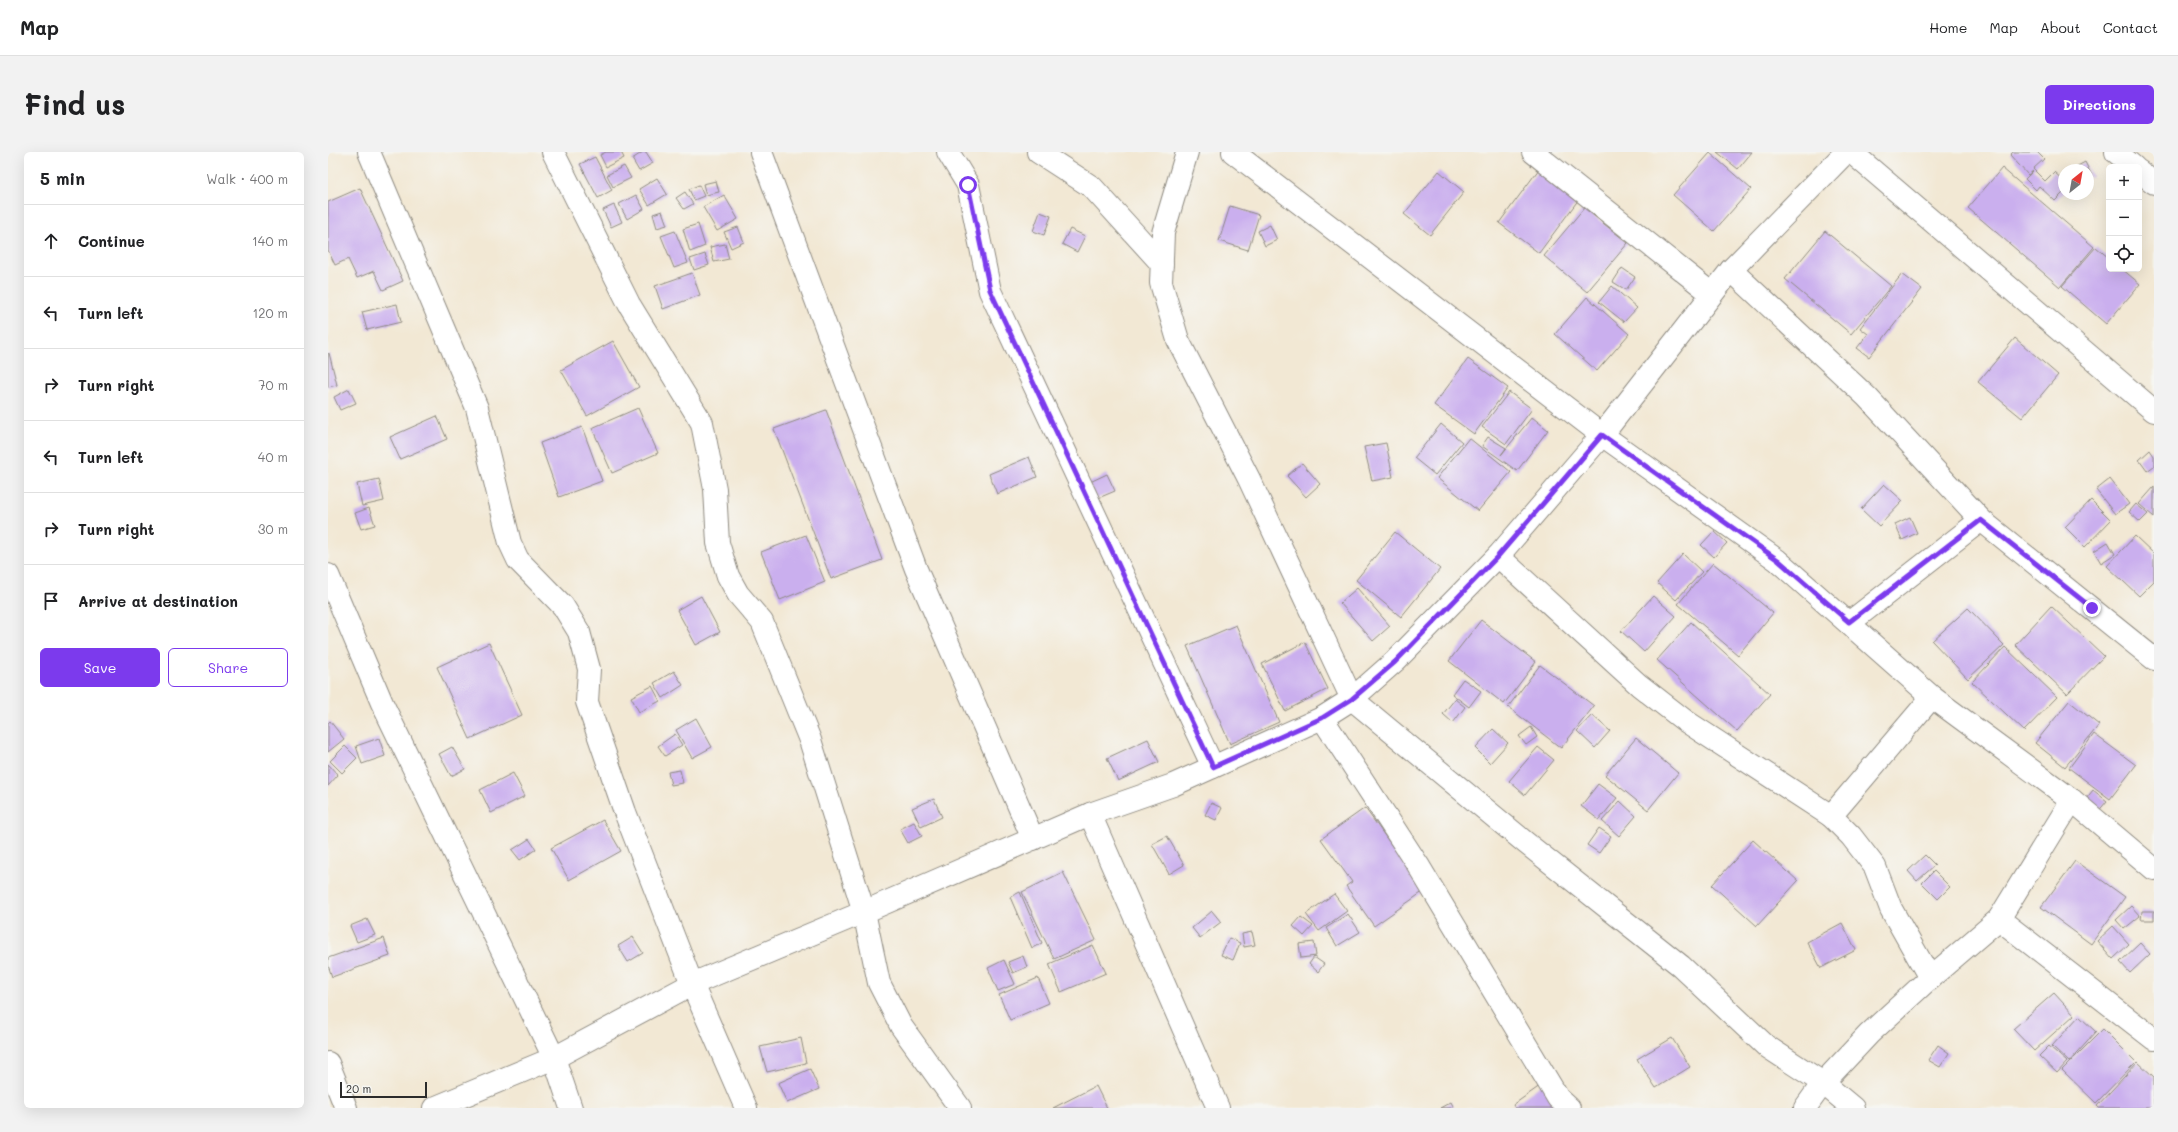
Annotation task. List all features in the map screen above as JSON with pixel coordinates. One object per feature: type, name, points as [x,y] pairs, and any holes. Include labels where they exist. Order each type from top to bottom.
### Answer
[{"type":"street","points":[[369,152],[477,408],[510,543],[518,560],[563,606],[578,632],[590,669],[587,702],[625,812],[692,984],[746,1108]]},
{"type":"street","points":[[553,152],[629,304],[702,423],[715,489],[718,543],[728,576],[738,594],[762,622],[810,740],[864,912],[880,983],[901,1026],[960,1108]]},
{"type":"street","points":[[760,152],[916,569],[1033,839]]},
{"type":"street","points":[[948,152],[968,185],[990,290],[1213,767]]},
{"type":"street","points":[[1038,152],[1092,187],[1162,264]]},
{"type":"street","points":[[1187,152],[1163,233],[1161,283],[1178,340],[1249,479],[1352,699],[1526,843],[1681,966],[1766,1046],[1823,1083],[1853,1108]]},
{"type":"street","points":[[1233,152],[1602,435],[1778,560],[1932,697],[2072,800],[2154,869]]},
{"type":"street","points":[[1533,152],[1712,294]]},
{"type":"street","points":[[434,1108],[554,1058],[692,984],[864,912],[1090,814],[1173,785],[1322,718],[1352,699],[1395,662],[1498,556],[1602,435],[1731,270],[1846,152]]},
{"type":"street","points":[[1851,152],[2154,411]]},
{"type":"street","points":[[2116,152],[2130,164]]},
{"type":"street","points":[[2142,173],[2154,183]]},
{"type":"street","points":[[1731,270],[1866,397],[1981,520],[2154,659]]},
{"type":"street","points":[[1849,622],[1981,520]]},
{"type":"street","points":[[1498,556],[1639,685],[1684,720],[1831,816],[1852,836],[1875,867],[1891,909],[1930,978]]},
{"type":"street","points":[[328,575],[382,703],[554,1058],[571,1108]]},
{"type":"street","points":[[1831,816],[1932,697]]},
{"type":"street","points":[[1322,718],[1418,865],[1558,1098],[1569,1108]]},
{"type":"street","points":[[1805,1108],[1823,1083],[1869,1034],[1930,978],[1999,919],[2072,800]]},
{"type":"street","points":[[1090,814],[1218,1108]]},
{"type":"street","points":[[1999,919],[2154,1038]]},
{"type":"street","points":[[328,1063],[346,1108]]},
{"type":"building","points":[[606,152],[621,152],[624,158],[606,167],[600,155]]},
{"type":"building","points":[[643,152],[646,152],[653,163],[639,171],[632,159]]},
{"type":"building","points":[[1717,152],[1752,152],[1738,169]]},
{"type":"building","points":[[2013,152],[2037,152],[2044,159],[2033,169],[2045,181],[2054,172],[2058,176],[2058,198],[2055,201],[2039,186],[2036,190],[2025,179],[2033,171],[2028,175],[2010,155]]},
{"type":"building","points":[[1710,153],[1751,189],[1714,231],[1673,195]]},
{"type":"building","points":[[595,157],[612,190],[598,198],[580,164]]},
{"type":"building","points":[[624,166],[631,178],[613,187],[607,175]]},
{"type":"building","points":[[2002,168],[2094,247],[2060,287],[1968,208]]},
{"type":"building","points":[[1539,169],[1579,199],[1539,253],[1499,223]]},
{"type":"building","points":[[1439,171],[1464,192],[1430,235],[1404,214]]},
{"type":"building","points":[[657,178],[667,194],[649,205],[639,189]]},
{"type":"building","points":[[716,181],[719,192],[706,195],[703,184]]},
{"type":"building","points":[[699,185],[704,196],[694,200],[689,189]]},
{"type":"building","points":[[360,188],[403,281],[383,290],[374,271],[357,278],[348,259],[335,265],[328,250],[328,202]]},
{"type":"building","points":[[685,192],[693,204],[684,209],[676,198]]},
{"type":"building","points":[[636,195],[644,209],[627,219],[619,204]]},
{"type":"building","points":[[724,195],[738,219],[717,231],[703,207]]},
{"type":"building","points":[[614,205],[622,222],[611,227],[603,210]]},
{"type":"building","points":[[1230,206],[1259,215],[1248,250],[1219,241]]},
{"type":"building","points":[[1584,208],[1628,243],[1587,292],[1544,256]]},
{"type":"building","points":[[662,211],[667,225],[657,228],[653,214]]},
{"type":"building","points":[[1040,212],[1051,216],[1044,235],[1033,231]]},
{"type":"building","points":[[698,224],[705,246],[690,252],[683,229]]},
{"type":"building","points":[[1270,225],[1277,240],[1265,246],[1258,231]]},
{"type":"building","points":[[738,227],[744,242],[731,248],[724,232]]},
{"type":"building","points":[[1070,229],[1085,236],[1077,252],[1062,244]]},
{"type":"building","points":[[675,231],[688,263],[674,268],[661,236]]},
{"type":"building","points":[[1825,231],[1891,286],[1851,334],[1785,279]]},
{"type":"building","points":[[725,244],[729,259],[714,262],[710,247]]},
{"type":"building","points":[[2096,247],[2106,255],[2106,272],[2126,272],[2140,284],[2106,324],[2062,286]]},
{"type":"building","points":[[705,254],[709,265],[694,270],[690,259]]},
{"type":"building","points":[[1622,268],[1635,277],[1626,290],[1613,282]]},
{"type":"building","points":[[692,273],[700,295],[663,309],[655,286]]},
{"type":"building","points":[[1902,274],[1922,289],[1869,357],[1857,348],[1868,334],[1860,328]]},
{"type":"building","points":[[1612,286],[1637,308],[1624,322],[1599,302]]},
{"type":"building","points":[[1587,297],[1629,334],[1597,371],[1555,334]]},
{"type":"building","points":[[397,304],[401,322],[367,330],[362,312]]},
{"type":"building","points":[[2015,338],[2058,375],[2022,418],[1978,382]]},
{"type":"building","points":[[613,341],[639,387],[587,416],[561,370]]},
{"type":"building","points":[[329,353],[337,385],[328,387],[328,354]]},
{"type":"building","points":[[1468,359],[1508,388],[1474,434],[1434,405]]},
{"type":"building","points":[[349,389],[356,403],[340,410],[334,397]]},
{"type":"building","points":[[1509,392],[1532,409],[1506,444],[1482,427]]},
{"type":"building","points":[[638,408],[658,453],[612,473],[592,428]]},
{"type":"building","points":[[826,410],[882,560],[831,579],[774,429]]},
{"type":"building","points":[[437,416],[447,439],[400,459],[390,437]]},
{"type":"building","points":[[1532,417],[1548,430],[1517,471],[1482,446],[1488,437],[1506,448],[1501,455]]},
{"type":"building","points":[[1441,424],[1462,442],[1435,475],[1414,458]]},
{"type":"building","points":[[582,427],[602,481],[559,497],[540,443]]},
{"type":"building","points":[[1469,438],[1511,472],[1478,511],[1437,478]]},
{"type":"building","points":[[1386,443],[1393,477],[1372,481],[1364,447]]},
{"type":"building","points":[[2150,450],[2154,456],[2154,466],[2147,471],[2139,460]]},
{"type":"building","points":[[1029,457],[1037,477],[997,494],[989,474]]},
{"type":"building","points":[[1302,463],[1320,484],[1306,497],[1287,476]]},
{"type":"building","points":[[1107,474],[1115,491],[1096,499],[1088,483]]},
{"type":"building","points":[[379,479],[384,501],[362,506],[357,484]]},
{"type":"building","points":[[2110,479],[2129,504],[2115,514],[2096,490]]},
{"type":"building","points":[[1884,484],[1903,501],[1879,526],[1861,509]]},
{"type":"building","points":[[2154,487],[2154,517],[2139,504]]},
{"type":"building","points":[[2091,500],[2111,520],[2085,547],[2065,527]]},
{"type":"building","points":[[2136,504],[2148,514],[2140,522],[2129,512]]},
{"type":"building","points":[[369,508],[375,525],[361,529],[355,513]]},
{"type":"building","points":[[1910,517],[1917,533],[1902,540],[1895,524]]},
{"type":"building","points":[[1714,531],[1727,543],[1714,557],[1701,545]]},
{"type":"building","points":[[1395,532],[1440,569],[1401,617],[1356,580]]},
{"type":"building","points":[[806,535],[825,582],[780,600],[761,552]]},
{"type":"building","points":[[2135,536],[2154,554],[2154,581],[2139,596],[2107,566]]},
{"type":"building","points":[[2108,542],[2115,554],[2101,563],[2094,551]]},
{"type":"building","points":[[1683,554],[1702,572],[1676,600],[1657,583]]},
{"type":"building","points":[[1713,563],[1773,613],[1738,655],[1678,604]]},
{"type":"building","points":[[1357,588],[1390,626],[1373,641],[1340,603]]},
{"type":"building","points":[[701,596],[720,632],[696,645],[677,610]]},
{"type":"building","points":[[1653,596],[1676,616],[1644,652],[1621,631]]},
{"type":"building","points":[[2051,606],[2104,656],[2067,694],[2015,645]]},
{"type":"building","points":[[1968,608],[2004,645],[1968,679],[1932,641]]},
{"type":"building","points":[[1481,620],[1536,662],[1504,704],[1449,661]]},
{"type":"building","points":[[1691,622],[1770,694],[1737,731],[1657,660]]},
{"type":"building","points":[[1236,625],[1279,722],[1230,744],[1187,646]]},
{"type":"building","points":[[1305,642],[1328,689],[1285,711],[1262,664]]},
{"type":"building","points":[[489,643],[522,715],[470,739],[437,667]]},
{"type":"building","points":[[2005,647],[2057,697],[2024,731],[1972,682]]},
{"type":"building","points":[[1540,665],[1594,706],[1561,748],[1508,707]]},
{"type":"building","points":[[674,671],[683,685],[663,698],[654,683]]},
{"type":"building","points":[[1463,679],[1481,691],[1469,707],[1452,694]]},
{"type":"building","points":[[652,686],[660,701],[639,712],[631,697]]},
{"type":"building","points":[[1455,699],[1465,707],[1453,723],[1443,714]]},
{"type":"building","points":[[2069,701],[2099,725],[2065,767],[2035,743]]},
{"type":"building","points":[[1592,715],[1610,731],[1595,748],[1577,731]]},
{"type":"building","points":[[696,718],[712,747],[692,758],[676,730]]},
{"type":"building","points":[[330,721],[344,739],[328,752],[328,723]]},
{"type":"building","points":[[1531,727],[1537,737],[1526,745],[1519,736]]},
{"type":"building","points":[[1493,729],[1508,743],[1490,763],[1475,748]]},
{"type":"building","points":[[675,734],[682,745],[665,756],[658,746]]},
{"type":"building","points":[[2094,734],[2136,765],[2110,799],[2069,768]]},
{"type":"building","points":[[379,738],[385,756],[362,764],[356,746]]},
{"type":"building","points":[[1636,738],[1678,773],[1648,810],[1605,775]]},
{"type":"building","points":[[1148,739],[1159,762],[1118,781],[1107,758]]},
{"type":"building","points":[[345,746],[357,758],[342,773],[330,761]]},
{"type":"building","points":[[452,747],[465,769],[451,776],[439,754]]},
{"type":"building","points":[[1538,747],[1554,760],[1525,795],[1509,781]]},
{"type":"building","points":[[328,764],[338,775],[328,786]]},
{"type":"building","points":[[680,770],[683,783],[671,785],[668,772]]},
{"type":"building","points":[[513,773],[525,796],[491,813],[480,790]]},
{"type":"building","points":[[1598,784],[1617,798],[1599,820],[1581,806]]},
{"type":"building","points":[[2093,790],[2107,801],[2096,814],[2082,804]]},
{"type":"building","points":[[934,799],[942,817],[921,827],[912,808]]},
{"type":"building","points":[[1620,801],[1636,816],[1619,836],[1602,821]]},
{"type":"building","points":[[1211,803],[1222,808],[1216,820],[1205,815]]},
{"type":"building","points":[[1365,808],[1424,891],[1374,926],[1346,886],[1352,882],[1321,839]]},
{"type":"building","points":[[603,820],[621,851],[569,880],[551,848]]},
{"type":"building","points":[[914,822],[922,836],[908,843],[900,829]]},
{"type":"building","points":[[1599,828],[1611,836],[1599,853],[1587,845]]},
{"type":"building","points":[[1167,836],[1184,865],[1169,874],[1152,844]]},
{"type":"building","points":[[529,839],[536,849],[520,860],[512,850]]},
{"type":"building","points":[[1753,840],[1798,881],[1757,926],[1712,885]]},
{"type":"building","points":[[1925,855],[1935,865],[1917,881],[1908,871]]},
{"type":"building","points":[[2075,861],[2125,897],[2091,944],[2041,907]]},
{"type":"building","points":[[1934,871],[1950,887],[1938,899],[1922,883]]},
{"type":"building","points":[[1063,872],[1096,940],[1054,959],[1022,892]]},
{"type":"building","points":[[1020,892],[1042,943],[1032,948],[1010,897]]},
{"type":"building","points":[[1334,894],[1347,911],[1319,931],[1306,914]]},
{"type":"building","points":[[2131,906],[2140,916],[2124,929],[2116,920]]},
{"type":"building","points":[[1212,911],[1221,922],[1200,938],[1192,928]]},
{"type":"building","points":[[2142,911],[2154,911],[2154,920],[2141,920]]},
{"type":"building","points":[[1348,914],[1360,932],[1337,946],[1326,928]]},
{"type":"building","points":[[1301,917],[1313,926],[1304,936],[1293,926]]},
{"type":"building","points":[[367,919],[375,935],[357,942],[350,926]]},
{"type":"building","points":[[1842,923],[1856,950],[1821,968],[1807,942]]},
{"type":"building","points":[[2113,926],[2129,944],[2113,959],[2097,941]]},
{"type":"building","points":[[1252,932],[1255,945],[1244,947],[1242,934]]},
{"type":"building","points":[[633,937],[643,953],[628,962],[618,946]]},
{"type":"building","points":[[384,938],[390,956],[332,977],[328,965],[328,958]]},
{"type":"building","points":[[1229,938],[1240,943],[1233,960],[1221,955]]},
{"type":"building","points":[[1314,942],[1316,956],[1301,958],[1299,944]]},
{"type":"building","points":[[2140,943],[2150,954],[2130,973],[2120,962]]},
{"type":"building","points":[[1093,945],[1106,973],[1061,992],[1049,964]]},
{"type":"building","points":[[1023,956],[1027,967],[1013,973],[1008,962]]},
{"type":"building","points":[[1314,957],[1324,964],[1318,972],[1309,964]]},
{"type":"building","points":[[1004,960],[1015,984],[998,991],[988,968]]},
{"type":"building","points":[[1038,978],[1049,1003],[1010,1020],[999,995]]},
{"type":"building","points":[[2054,993],[2074,1015],[2034,1051],[2013,1029]]},
{"type":"building","points":[[2079,1016],[2096,1032],[2069,1062],[2052,1046]]},
{"type":"building","points":[[2103,1029],[2136,1062],[2096,1103],[2062,1070]]},
{"type":"building","points":[[801,1038],[806,1063],[767,1072],[760,1047]]},
{"type":"building","points":[[1672,1038],[1690,1067],[1656,1088],[1637,1059]]},
{"type":"building","points":[[1938,1045],[1949,1053],[1940,1067],[1928,1060]]},
{"type":"building","points":[[2049,1046],[2067,1062],[2057,1073],[2039,1056]]},
{"type":"building","points":[[2138,1062],[2154,1077],[2154,1108],[2099,1108],[2097,1106]]},
{"type":"building","points":[[810,1069],[819,1089],[787,1103],[778,1083]]},
{"type":"building","points":[[1544,1083],[1562,1108],[1515,1108],[1513,1105]]},
{"type":"building","points":[[1096,1086],[1107,1108],[1053,1108]]},
{"type":"building","points":[[1451,1102],[1454,1108],[1440,1108]]},
{"type":"route","points":[[968,185],[990,290],[1213,767],[1322,718],[1352,699],[1395,662],[1498,556],[1602,435],[1778,560],[1849,622],[1981,520],[2092,608]]}]
